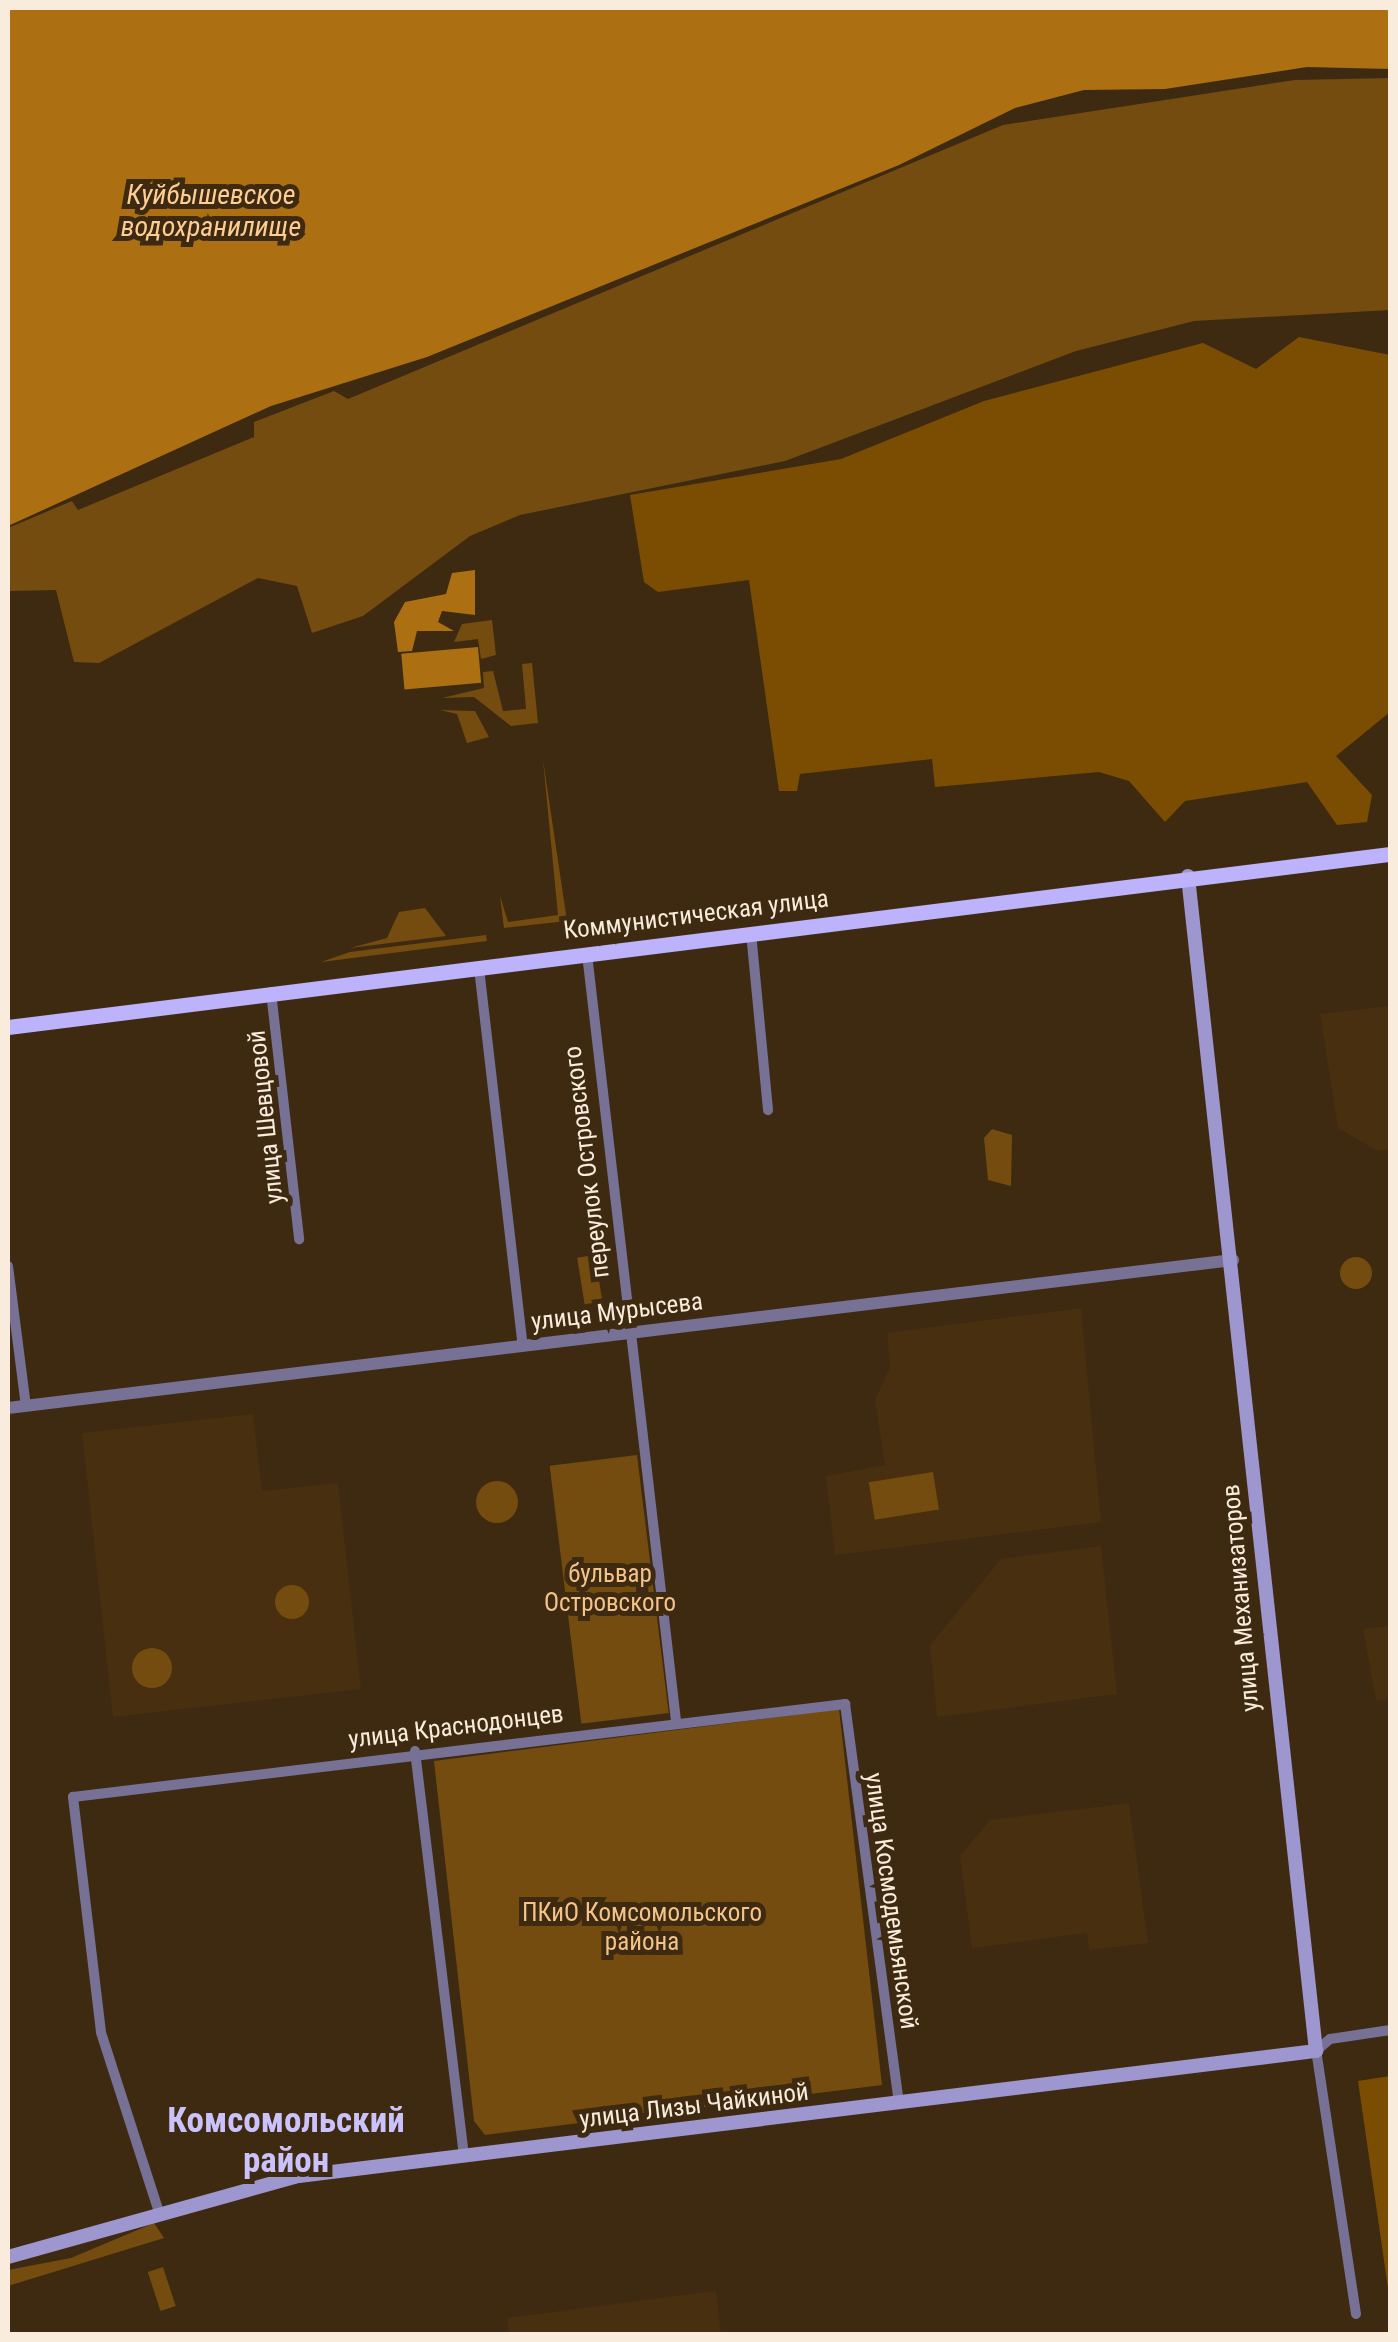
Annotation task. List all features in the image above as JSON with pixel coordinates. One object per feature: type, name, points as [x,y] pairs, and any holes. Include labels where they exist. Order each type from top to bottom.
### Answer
[{"type":"main road","name":"Коммунистическая улица","points":[[8,1027],[1188,876],[1390,854]]},
{"type":"main road","name":"улица Механизаторов","points":[[1188,876],[1316,2051]]},
{"type":"main road","name":"улица Лизы Чайкиной","points":[[8,2257],[158,2209],[299,2176],[1316,2051]]},
{"type":"street","points":[[751,933],[768,1110]]},
{"type":"street","name":"переулок Островского","points":[[588,954],[628,1333],[676,1722]]},
{"type":"street","points":[[479,968],[523,1346]]},
{"type":"street","name":"улица Шевцовой","points":[[272,992],[299,1239]]},
{"type":"street","name":"улица Мурысева","points":[[8,1408],[1232,1260]]},
{"type":"street","points":[[8,1266],[26,1406]]},
{"type":"street","name":"улица Краснодонцев","points":[[158,2209],[101,2032],[74,1798],[415,1751],[845,1704]]},
{"type":"street","name":"улица Космодемьянской","points":[[845,1704],[899,2103]]},
{"type":"street","points":[[415,1751],[464,2156]]},
{"type":"street","name":"улица Лизы Чайкиной","points":[[1316,2051],[1330,2039],[1390,2030]]},
{"type":"street","name":"улица Механизаторов","points":[[1316,2051],[1356,2314]]},
{"type":"shaded area","points":[[1299,337],[1390,355],[1390,712],[1336,756],[1372,795],[1367,822],[1337,825],[1307,782],[1185,801],[1165,822],[1129,781],[1099,772],[935,787],[932,759],[800,774],[797,791],[779,791],[749,580],[658,592],[644,582],[630,495],[841,459],[984,401],[1203,343],[1256,369]]},
{"type":"shaded area","points":[[1390,1006],[1390,1149],[1378,1151],[1338,1128],[1320,1014]]},
{"type":"shaded area","points":[[1081,1308],[1101,1522],[835,1555],[826,1476],[885,1465],[875,1400],[890,1368],[887,1333]]},
{"type":"shaded area","points":[[253,1414],[262,1491],[338,1483],[361,1689],[113,1717],[82,1433]]},
{"type":"shaded area","points":[[1101,1546],[1117,1694],[937,1717],[930,1645],[1001,1559]]},
{"type":"shaded area","points":[[1390,1626],[1390,1699],[1376,1701],[1363,1629]]},
{"type":"shaded area","points":[[1129,1803],[1148,1943],[1089,1950],[1087,1933],[972,1948],[960,1856],[990,1820]]},
{"type":"shaded area","points":[[1390,2076],[1390,2302],[1358,2081]]},
{"type":"shaded area","points":[[716,2291],[721,2334],[509,2334],[507,2318]]},
{"type":"green space","points":[[1390,78],[1390,310],[1194,321],[1076,351],[785,461],[520,515],[470,536],[363,616],[312,633],[297,586],[258,578],[99,663],[74,662],[56,590],[8,591],[8,528],[72,501],[78,510],[254,437],[254,422],[334,391],[348,399],[1003,125],[1295,80]]},
{"type":"green space","points":[[492,620],[496,655],[481,659],[478,639],[454,642],[462,624]]},
{"type":"green space","points":[[532,663],[538,723],[511,726],[474,697],[442,698],[484,688],[483,672],[493,671],[503,711],[526,709],[522,664]]},
{"type":"green space","points":[[440,710],[475,711],[489,737],[467,743],[457,714]]},
{"type":"green space","points":[[543,760],[567,921],[504,928],[500,896],[508,922],[558,915]]},
{"type":"green space","points":[[425,908],[446,936],[350,948],[387,938],[399,912]]},
{"type":"green space","points":[[486,935],[487,941],[321,962],[350,952]]},
{"type":"green space","points":[[992,1129],[1012,1135],[1011,1186],[988,1180],[984,1138]]},
{"type":"green space","points":[[595,1255],[602,1301],[585,1304],[577,1258]]},
{"type":"green space","points":[[1356,1257],[1367,1262],[1372,1273],[1367,1284],[1356,1289],[1345,1284],[1340,1273],[1345,1262]]},
{"type":"green space","name":"бульвар Островского","points":[[637,1455],[669,1713],[581,1724],[550,1466]]},
{"type":"green space","points":[[933,1472],[939,1510],[875,1520],[869,1482]]},
{"type":"green space","points":[[497,1481],[512,1487],[518,1502],[512,1517],[497,1523],[482,1517],[476,1502],[482,1487]]},
{"type":"green space","points":[[292,1585],[304,1590],[309,1602],[304,1614],[292,1619],[280,1614],[275,1602],[280,1590]]},
{"type":"green space","points":[[152,1648],[166,1654],[172,1668],[166,1682],[152,1688],[138,1682],[132,1668],[138,1654]]},
{"type":"green space","name":"ПКиО Комсомольского района","points":[[839,1709],[882,2085],[485,2135],[474,2121],[434,1761]]},
{"type":"green space","points":[[154,2223],[164,2238],[8,2286],[8,2270],[71,2258]]},
{"type":"green space","points":[[163,2267],[176,2306],[160,2311],[148,2272]]},
{"type":"water","name":"Куйбышевское водохранилище","points":[[8,8],[1390,8],[1390,69],[1307,67],[1165,89],[1084,90],[1015,108],[899,165],[427,357],[271,406],[8,526]]},
{"type":"water","points":[[475,570],[475,615],[442,611],[438,622],[454,631],[417,631],[412,651],[398,652],[394,622],[405,602],[446,594],[452,573]]},
{"type":"water","points":[[478,647],[481,683],[404,690],[401,654]]},
{"type":"district","name":"Комсомольский район","points":[[286,2141]]}]
